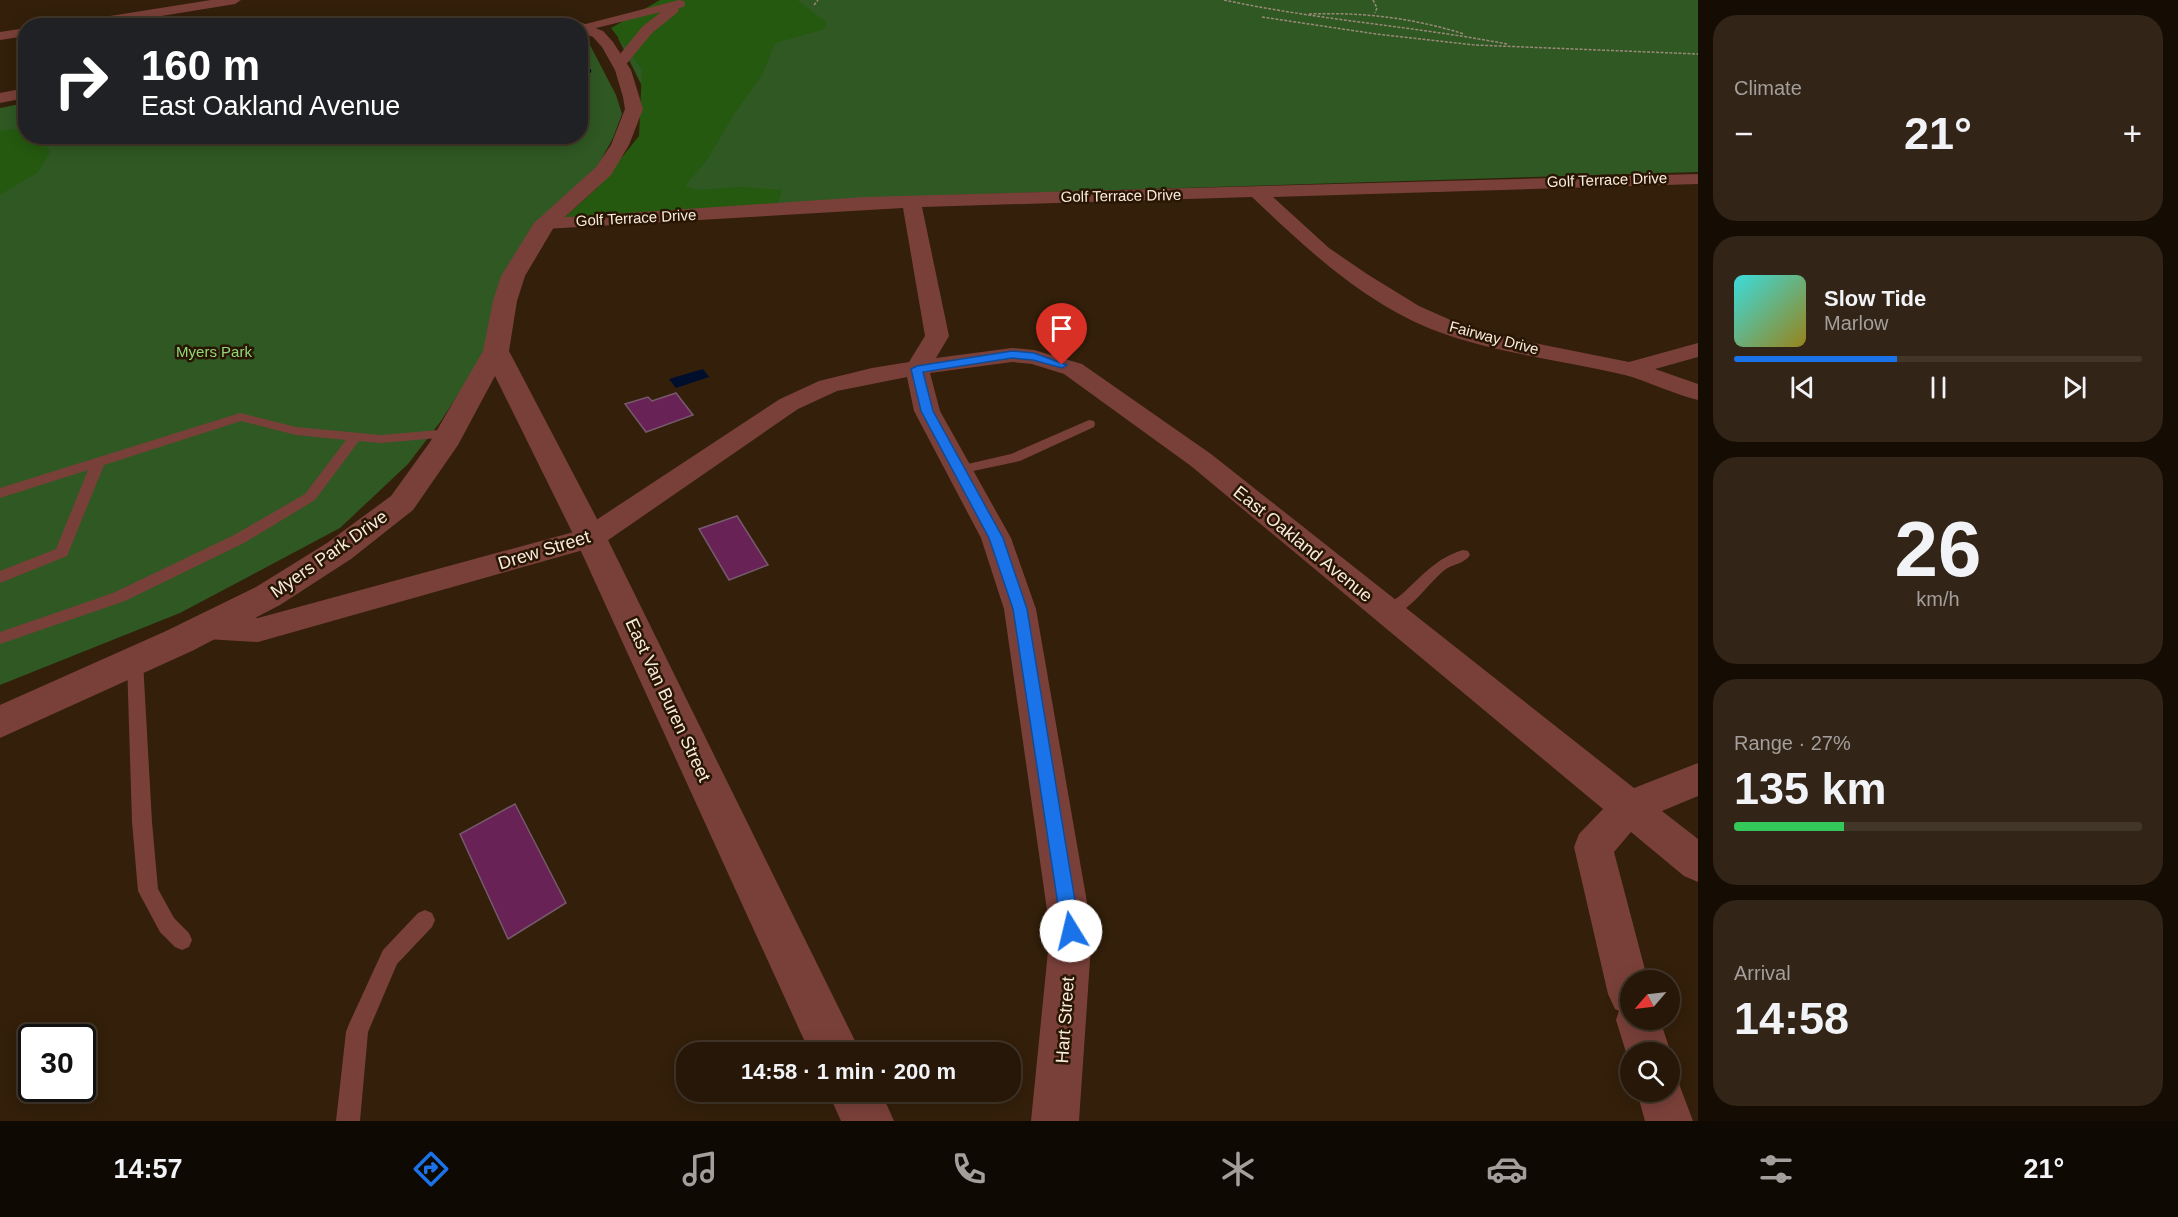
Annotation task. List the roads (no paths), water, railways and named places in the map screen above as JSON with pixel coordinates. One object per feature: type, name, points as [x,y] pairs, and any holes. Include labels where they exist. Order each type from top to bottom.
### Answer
[{"type":"street","points":[[120,18],[235,0]]},
{"type":"street","points":[[588,20],[683,2]]},
{"type":"street","points":[[619,64],[647,30],[683,2]]},
{"type":"street","points":[[69,9],[69,18]]},
{"type":"street","name":"Myers Park Drive","points":[[0,722],[135,661],[268,596],[339,551],[402,503],[450,433],[496,351],[505,301],[513,276],[545,223],[604,171],[620,145],[634,109],[632,97],[619,64],[608,45],[598,34],[588,28]]},
{"type":"street","points":[[0,36],[18,33]]},
{"type":"street","points":[[0,98],[18,95]]},
{"type":"street","name":"Golf Terrace Drive","points":[[545,223],[912,202],[1698,179]]},
{"type":"street","name":"Fairway Drive","points":[[1258,193],[1322,252],[1359,279],[1411,311],[1473,335],[1629,369],[1698,350]]},
{"type":"street","points":[[912,202],[937,336],[917,369]]},
{"type":"street","name":"East Van Buren Street","points":[[496,351],[591,538],[831,1042]]},
{"type":"street","name":"East Oakland Avenue","points":[[917,369],[1012,355],[1042,358],[1073,369],[1200,460],[1698,863]]},
{"type":"street","name":"Hart Street","points":[[917,369],[927,411],[996,538],[1020,609],[1071,931],[1055,1121]]},
{"type":"street","name":"Drew Street","points":[[206,627],[258,630],[591,538],[789,404],[828,386],[872,375],[917,369]]},
{"type":"street","points":[[1629,369],[1673,382],[1698,393]]},
{"type":"street","points":[[1624,970],[1593,847],[1629,807],[1698,779]]},
{"type":"street","points":[[859,1102],[868,1121]]},
{"type":"street","points":[[1663,1102],[1669,1121]]},
{"type":"lane","points":[[0,493],[240,417],[296,431],[381,439],[450,433]]},
{"type":"lane","points":[[959,470],[1015,458],[1089,424]]},
{"type":"lane","points":[[0,638],[119,597],[239,540],[310,497],[355,436]]},
{"type":"lane","points":[[0,577],[62,552],[98,462]]},
{"type":"lane","points":[[1388,612],[1406,599],[1440,566],[1463,555]]},
{"type":"lane","points":[[135,661],[142,822],[148,891],[166,925],[182,940]]},
{"type":"lane","points":[[348,1121],[357,1032],[390,957],[425,920]]},
{"type":"water","points":[[703,369],[709,377],[676,388],[669,379]]},
{"type":"park label","name":"Myers Park","points":[[214,352]]}]
